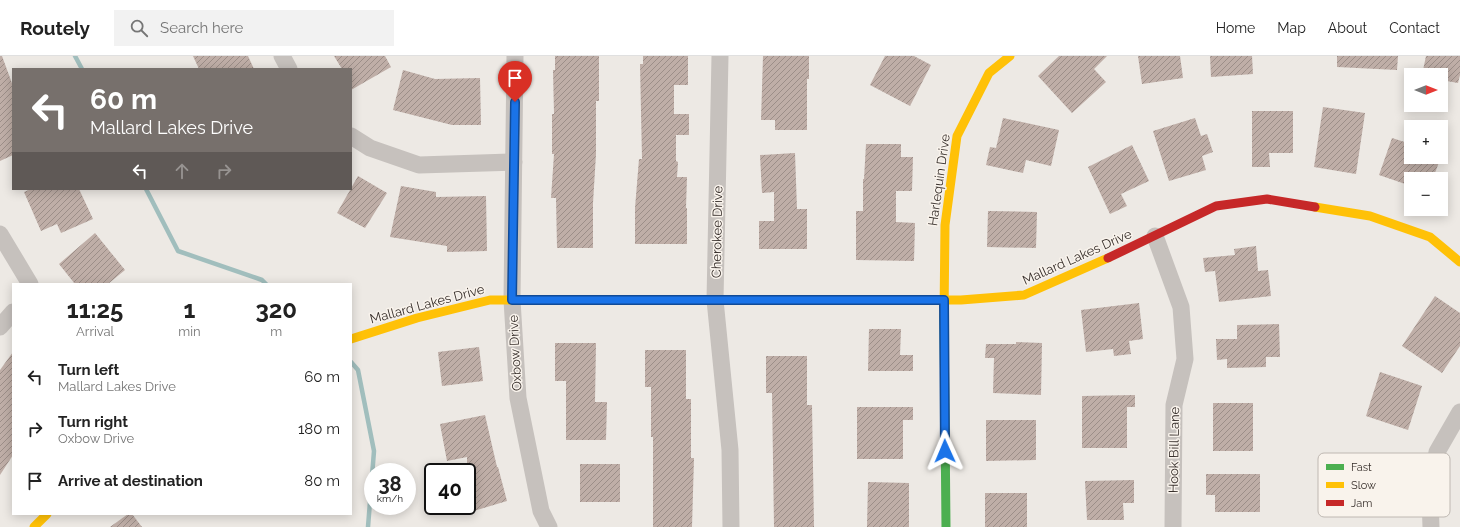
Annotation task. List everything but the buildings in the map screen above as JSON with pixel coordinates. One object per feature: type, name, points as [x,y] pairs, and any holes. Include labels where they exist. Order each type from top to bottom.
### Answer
[{"type":"street","points":[[282,56],[288,68]]},
{"type":"street","name":"Oxbow Drive","points":[[515,56],[512,300],[518,398],[541,511],[548,527]]},
{"type":"street","name":"Cherokee Drive","points":[[720,56],[715,300],[730,450],[731,527]]},
{"type":"street","name":"Harlequin Drive","points":[[946,527],[944,300],[945,225],[957,136],[989,73],[1010,56]]},
{"type":"street","points":[[352,137],[370,148],[419,165],[514,162]]},
{"type":"street","name":"Mallard Lakes Drive","points":[[352,339],[417,318],[490,300],[961,300],[1024,295],[1155,236],[1216,206],[1267,199],[1370,216],[1430,237],[1460,262]]},
{"type":"street","points":[[0,234],[29,283]]},
{"type":"street","name":"Hook Bill Lane","points":[[1155,236],[1181,307],[1185,359],[1174,406],[1173,527]]},
{"type":"street","points":[[0,327],[12,313]]},
{"type":"street","points":[[1437,453],[1460,412]]},
{"type":"street","points":[[34,527],[46,515]]},
{"type":"street","points":[[1431,517],[1431,527]]},
{"type":"waterway","points":[[75,56],[81,68]]},
{"type":"waterway","points":[[147,190],[178,251],[262,280],[265,283]]},
{"type":"waterway","points":[[352,363],[358,370],[374,451],[368,527]]},
{"type":"traffic: fast","points":[[629,300],[898,300]]},
{"type":"traffic: fast","points":[[944,316],[946,527]]},
{"type":"traffic: slow","points":[[944,316],[945,225],[957,136],[989,73],[1010,56]]},
{"type":"traffic: slow","points":[[1315,207],[1370,216],[1430,237],[1460,262]]},
{"type":"traffic: slow","points":[[898,300],[961,300],[1024,295],[1108,258]]},
{"type":"traffic: slow","points":[[352,339],[417,318],[490,300],[629,300]]},
{"type":"traffic: slow","points":[[34,527],[46,515]]},
{"type":"traffic: jam","points":[[1108,258],[1216,206],[1267,199],[1315,207]]},
{"type":"route","points":[[515,102],[512,300],[944,300],[945,451]]}]
